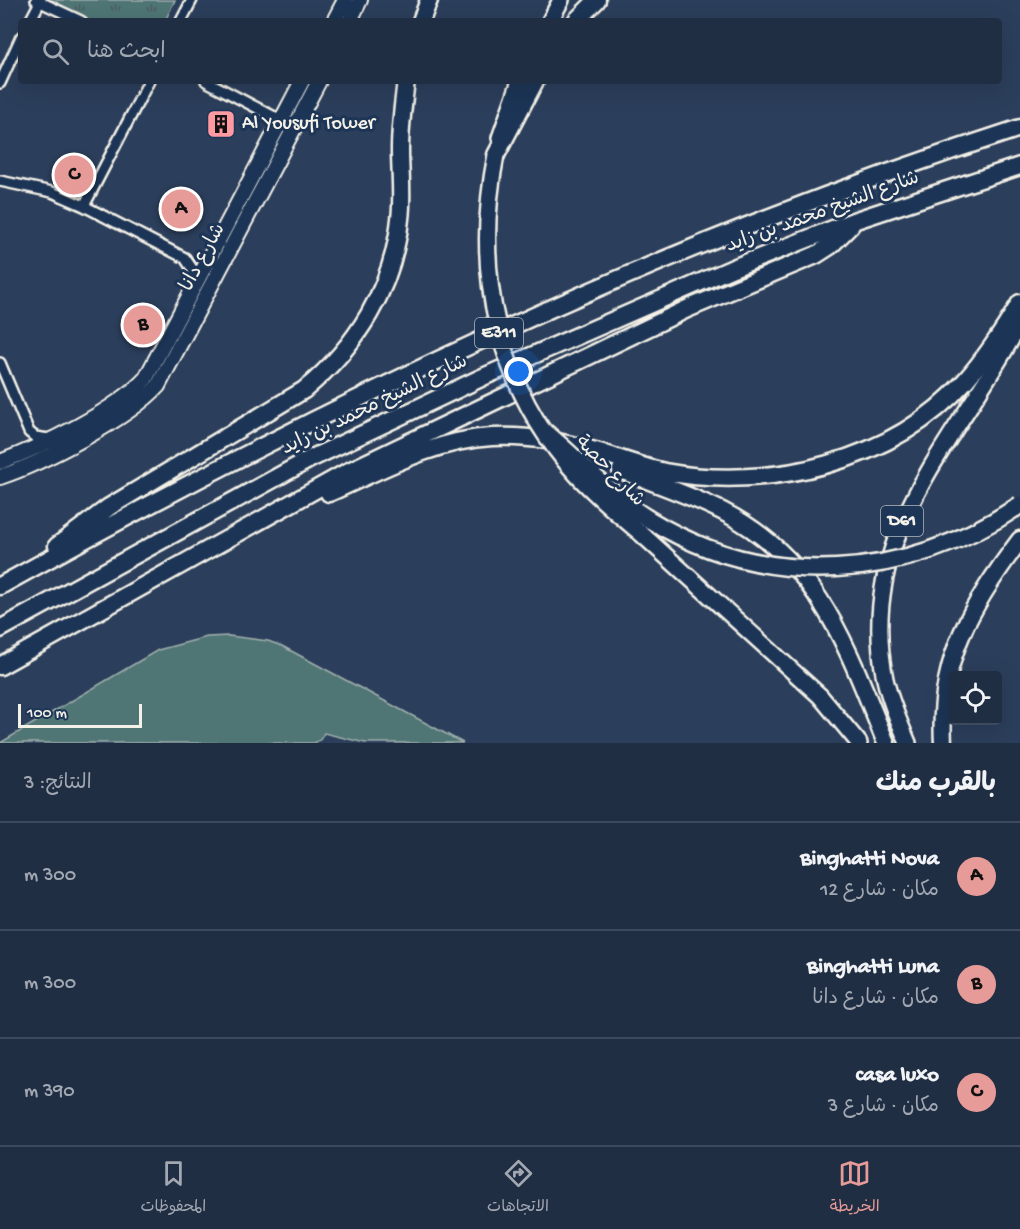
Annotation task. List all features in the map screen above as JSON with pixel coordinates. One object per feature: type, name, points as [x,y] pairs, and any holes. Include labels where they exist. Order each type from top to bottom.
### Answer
[{"type":"highway","points":[[579,18],[597,0]]},
{"type":"highway","points":[[21,574],[110,507],[304,390],[321,376],[352,342],[376,304],[385,283],[397,240],[401,195],[402,106],[406,84]]},
{"type":"highway","points":[[496,154],[533,84]]},
{"type":"highway","name":"شارع الشيخ محمد بن زايد","points":[[0,586],[224,466],[372,392],[614,281],[836,192],[1020,128]]},
{"type":"highway","name":"شارع الشيخ محمد بن زايد","points":[[0,629],[239,496],[398,416],[622,314],[856,220],[1020,166]]},
{"type":"highway","points":[[0,666],[359,466],[708,300],[816,255],[830,246],[856,220]]},
{"type":"highway","points":[[257,524],[418,454],[454,443],[509,437],[596,452],[662,471],[722,478],[781,474],[839,460],[893,436],[942,402],[964,382],[983,359],[1020,303]]},
{"type":"highway","points":[[545,432],[615,495],[649,519],[705,547],[777,566],[837,569],[909,558],[971,534],[1020,505]]},
{"type":"highway","points":[[565,446],[721,511],[742,522],[779,550],[811,584],[836,623],[886,743]]},
{"type":"highway","points":[[943,743],[945,687],[956,645],[974,605],[1020,540]]},
{"type":"main road","points":[[552,18],[561,0]]},
{"type":"main road","name":"شارع حصة","points":[[519,84],[496,154],[485,226],[491,298],[511,368],[545,432],[578,476],[820,696],[859,743]]},
{"type":"main road","name":"D61","points":[[908,743],[892,704],[881,655],[880,605],[889,555],[907,509],[1020,323]]},
{"type":"street","points":[[183,18],[192,0]]},
{"type":"street","points":[[336,18],[345,0]]},
{"type":"street","points":[[351,18],[360,0]]},
{"type":"street","points":[[31,18],[39,1],[75,18]]},
{"type":"street","points":[[0,83],[18,44]]},
{"type":"street","points":[[84,206],[147,84]]},
{"type":"street","points":[[212,84],[294,128]]},
{"type":"street","name":"شارع دانا","points":[[0,462],[21,455],[108,408],[136,390],[155,364],[300,84]]},
{"type":"street","name":"شارع دانا","points":[[0,477],[43,459],[131,410],[158,386],[317,84]]},
{"type":"street","points":[[0,181],[43,190],[84,206],[185,258],[211,255]]},
{"type":"street","points":[[185,258],[199,279]]},
{"type":"street","points":[[0,363],[25,426],[26,441],[21,455]]},
{"type":"street","points":[[25,426],[35,437],[49,439]]},
{"type":"green space","points":[[51,0],[175,0],[166,18],[75,18],[49,6]]},
{"type":"green space","points":[[229,636],[268,641],[282,646],[463,743],[365,743],[324,733],[320,740],[314,743],[0,743],[158,650],[207,637]]},
{"type":"place","name":"Al Yousufi Tower","points":[[221,124]]},
{"type":"place","name":"casa luxo","points":[[74,175]]},
{"type":"place","name":"Binghatti Nova","points":[[181,209]]},
{"type":"place","name":"Binghatti Luna","points":[[143,325]]}]
